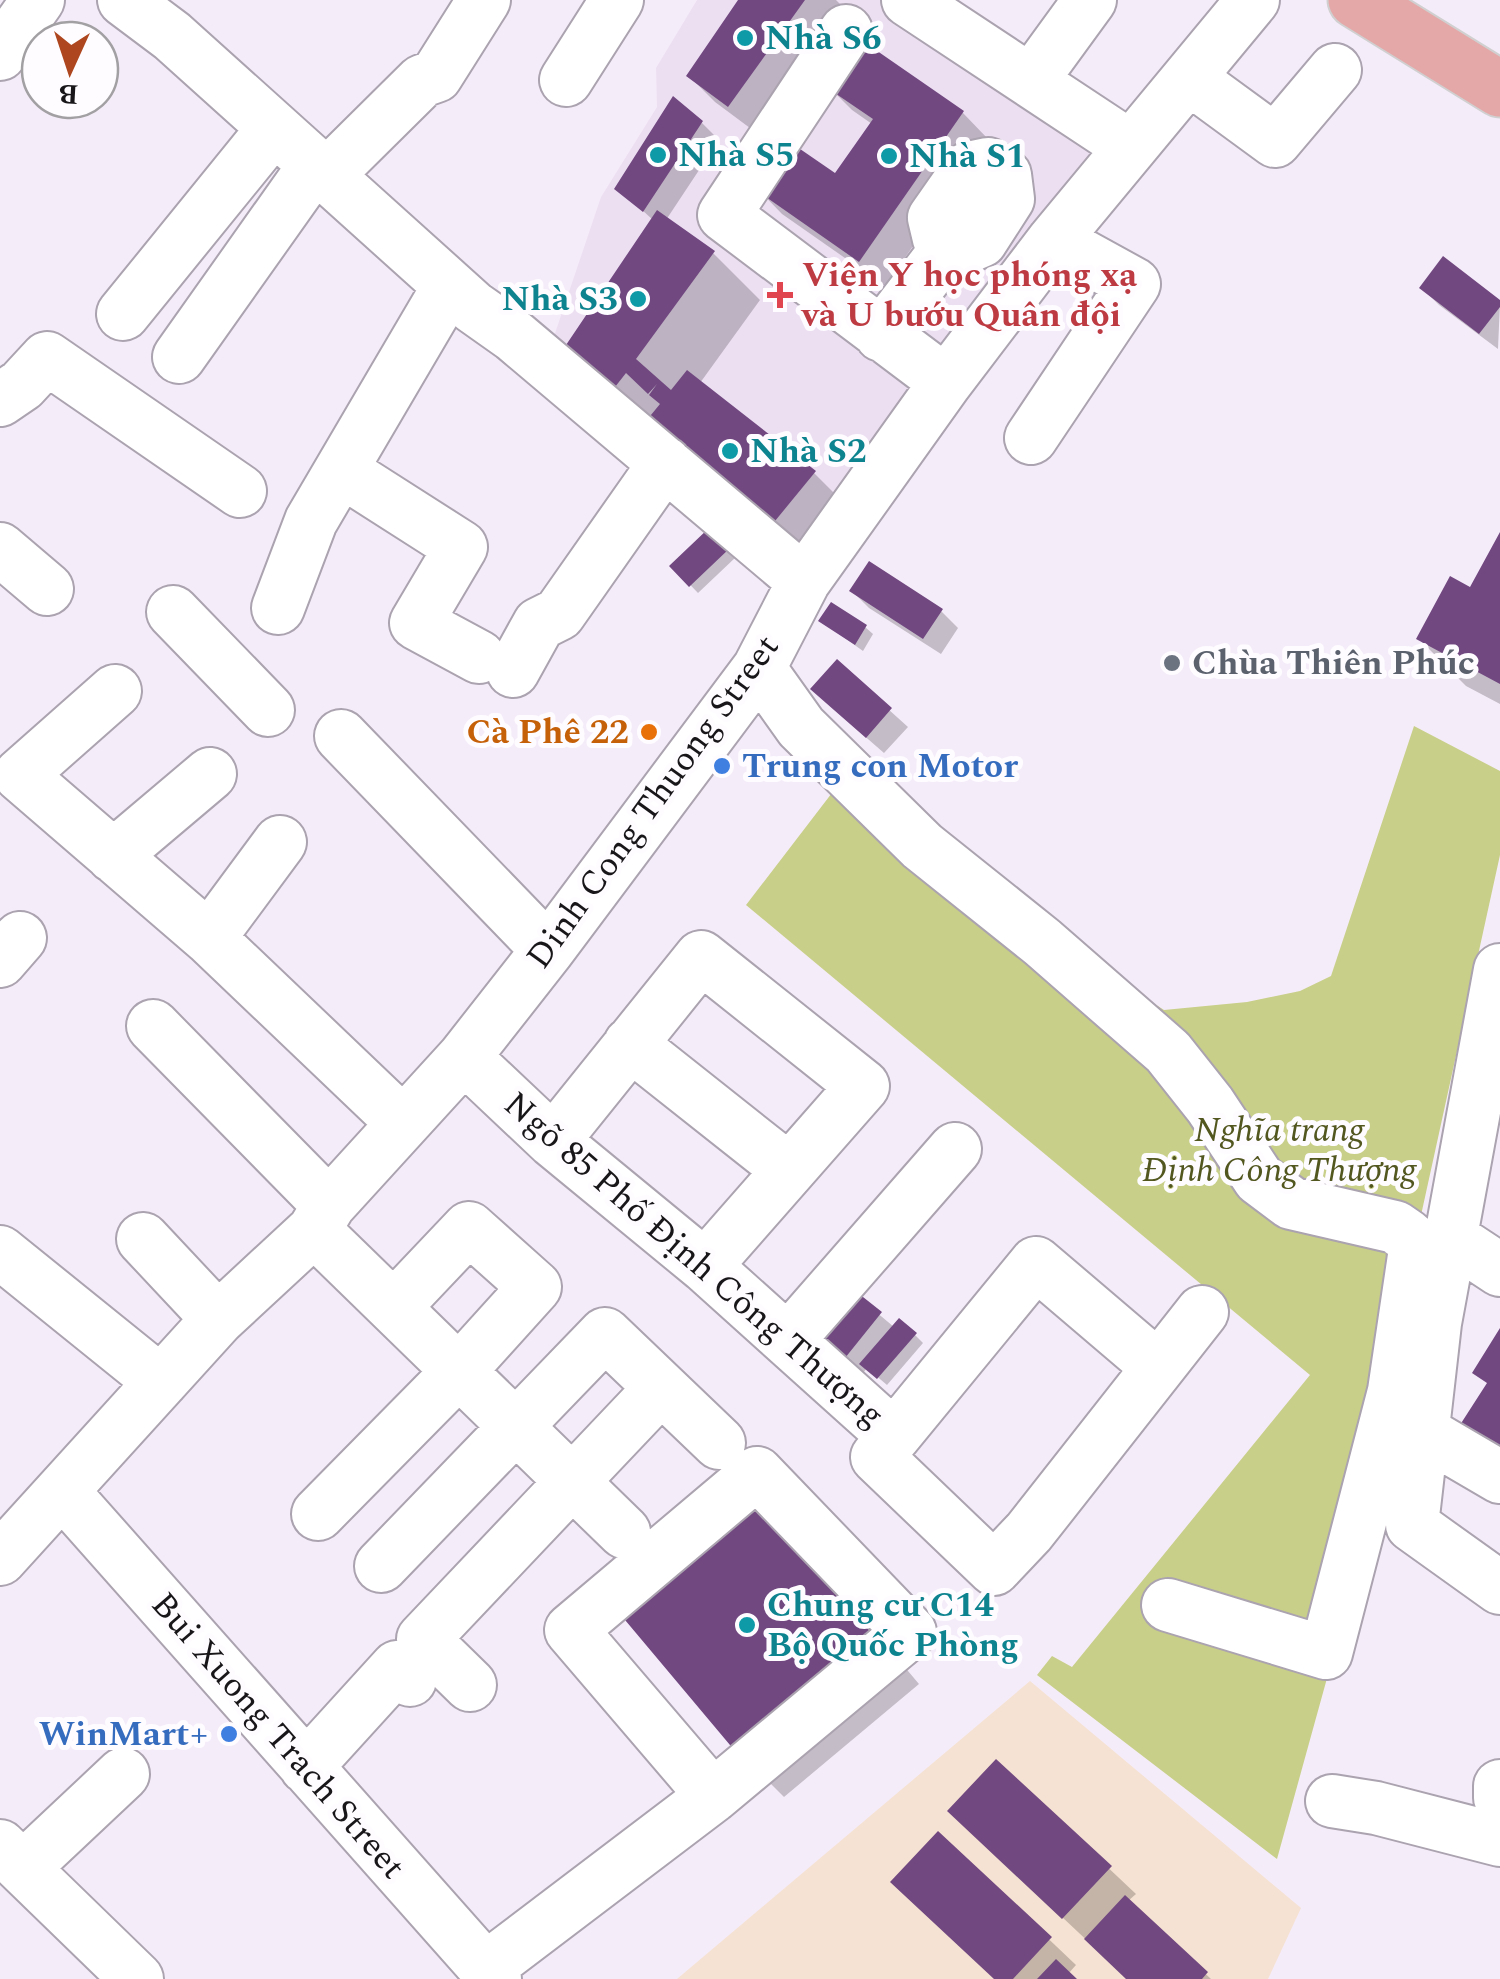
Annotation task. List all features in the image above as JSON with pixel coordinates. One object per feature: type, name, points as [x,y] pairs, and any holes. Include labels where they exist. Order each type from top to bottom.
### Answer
[{"type":"main road","points":[[1356,0],[1500,88]]},
{"type":"street","points":[[0,54],[38,0]]},
{"type":"street","points":[[179,357],[321,170],[422,81],[436,76],[484,0]]},
{"type":"street","points":[[566,80],[617,0]]},
{"type":"street","points":[[908,0],[1129,146]]},
{"type":"street","name":"Dinh Cong Thuong Street","points":[[0,1559],[218,1319],[321,1217],[464,1057],[758,668],[804,581],[946,382],[1129,146],[1253,0]]},
{"type":"street","points":[[142,5],[450,286],[804,581]]},
{"type":"street","points":[[1031,81],[1076,5]]},
{"type":"street","points":[[846,31],[724,215],[946,382]]},
{"type":"street","points":[[1190,78],[1275,141],[1335,70]]},
{"type":"street","points":[[122,314],[274,128]]},
{"type":"street","points":[[882,335],[972,234],[1049,246],[1134,284],[1030,438]]},
{"type":"street","points":[[268,710],[190,630],[293,614],[312,520],[450,286]]},
{"type":"street","points":[[0,400],[22,386],[47,358],[240,491]]},
{"type":"street","points":[[342,472],[461,548],[416,622],[496,664],[539,624],[559,614],[665,463]]},
{"type":"street","points":[[0,549],[47,589]]},
{"type":"street","points":[[758,668],[801,727],[922,846],[1042,942],[1168,1052],[1210,1105],[1259,1179],[1292,1203],[1395,1227],[1408,1236],[1415,1249],[1394,1391],[1326,1653],[1168,1604]]},
{"type":"street","points":[[115,691],[20,775],[209,938],[403,1123]]},
{"type":"street","points":[[341,736],[548,950]]},
{"type":"street","points":[[113,856],[210,774]]},
{"type":"street","points":[[209,938],[280,842]]},
{"type":"street","points":[[552,1141],[701,957],[863,1086],[705,1266]]},
{"type":"street","points":[[1500,970],[1435,1324],[1412,1525],[1500,1588]]},
{"type":"street","points":[[153,1026],[396,1306],[624,1532]]},
{"type":"street","points":[[630,1044],[790,1170]]},
{"type":"street","name":"Ngõ 85 Phố Định Công Thượng","points":[[464,1057],[552,1141],[705,1266],[894,1436],[877,1457],[994,1569],[1029,1532],[1202,1312]]},
{"type":"street","points":[[788,1340],[958,1152]]},
{"type":"street","points":[[318,1514],[460,1370],[535,1287],[469,1228],[396,1306]]},
{"type":"street","points":[[1450,1237],[1500,1270]]},
{"type":"street","points":[[143,1238],[218,1319]]},
{"type":"street","points":[[0,1252],[161,1382]]},
{"type":"street","points":[[894,1436],[1036,1263],[1158,1367]]},
{"type":"street","points":[[381,1566],[605,1334],[718,1443]]},
{"type":"street","points":[[470,1686],[423,1639],[661,1388]]},
{"type":"street","points":[[1422,1432],[1500,1477]]},
{"type":"street","points":[[490,1974],[712,1796],[910,1632],[757,1472],[571,1630],[712,1796]]},
{"type":"street","name":"Bui Xuong Trach Street","points":[[62,1492],[490,1974]]},
{"type":"street","points":[[306,1767],[397,1667],[410,1680]]},
{"type":"street","points":[[123,1774],[10,1865],[138,1979]]},
{"type":"street","points":[[1500,1786],[1500,1798]]},
{"type":"street","points":[[1332,1801],[1376,1808],[1500,1840]]},
{"type":"shaded area","name":"Viện Y học phóng xạ và U bướu Quân đội","points":[[697,0],[893,0],[1108,140],[791,553],[548,354],[601,197],[657,107],[656,68]]},
{"type":"shaded area","points":[[1030,1681],[1301,1908],[1268,1979],[677,1979]]},
{"type":"green space","name":"Nghĩa trang Định Công Thượng","points":[[1414,726],[1500,771],[1500,855],[1418,1229],[1399,1418],[1277,1859],[1037,1675],[1052,1656],[1072,1667],[1310,1375],[746,905],[848,772],[992,898],[1164,1010],[1247,1002],[1300,991],[1331,976]]},
{"type":"building","name":"Nhà S6","points":[[738,0],[805,0],[728,107],[686,76]]},
{"type":"building","name":"Nhà S1","points":[[857,37],[964,111],[859,262],[753,188],[787,140],[835,173],[873,119],[823,85]]},
{"type":"building","name":"Nhà S5","points":[[673,96],[703,121],[643,212],[614,189]]},
{"type":"building","points":[[657,210],[715,251],[636,359],[671,390],[687,370],[816,471],[775,521],[757,521],[646,421],[660,404],[649,395],[657,384],[648,394],[626,373],[615,387],[564,348]]},
{"type":"building","points":[[1443,256],[1500,300],[1500,307],[1479,334],[1419,288]]},
{"type":"building","points":[[710,527],[730,548],[689,587],[669,566]]},
{"type":"building","points":[[1500,532],[1500,684],[1416,639],[1450,576],[1470,587]]},
{"type":"building","points":[[869,561],[943,609],[923,639],[849,591]]},
{"type":"building","points":[[831,602],[867,625],[855,645],[818,621]]},
{"type":"building","points":[[837,659],[892,708],[866,738],[810,689]]},
{"type":"building","points":[[844,1282],[882,1312],[841,1363],[802,1332]]},
{"type":"building","points":[[899,1318],[917,1333],[877,1379],[859,1364]]},
{"type":"building","points":[[1500,1328],[1500,1455],[1458,1428],[1487,1383],[1472,1373]]},
{"type":"building","name":"Chung cư C14 Bộ Quốc Phòng","points":[[758,1499],[874,1636],[735,1751],[620,1614]]},
{"type":"building","points":[[996,1759],[1112,1866],[1062,1919],[947,1811]]},
{"type":"building","points":[[938,1831],[1052,1937],[1013,1979],[994,1979],[890,1882]]},
{"type":"building","points":[[1125,1895],[1208,1972],[1202,1979],[1126,1979],[1084,1939]]},
{"type":"building","points":[[1056,1959],[1077,1979],[1037,1979]]},
{"type":"place","name":"Nhà S6","points":[[745,38]]},
{"type":"place","name":"Nhà S5","points":[[658,155]]},
{"type":"place","name":"Nhà S1","points":[[889,156]]},
{"type":"place","name":"Viện Y học phóng xạ và U bướu Quân đội","points":[[780,295]]},
{"type":"place","name":"Nhà S3","points":[[638,299]]},
{"type":"place","name":"Nhà S2","points":[[730,451]]},
{"type":"place","name":"Chùa Thiên Phúc","points":[[1172,663]]},
{"type":"place","name":"Cà Phê 22","points":[[649,732]]},
{"type":"place","name":"Trung con Motor","points":[[722,766]]},
{"type":"place","name":"Chung cư C14 Bộ Quốc Phòng","points":[[747,1625]]},
{"type":"place","name":"WinMart+","points":[[229,1734]]}]
